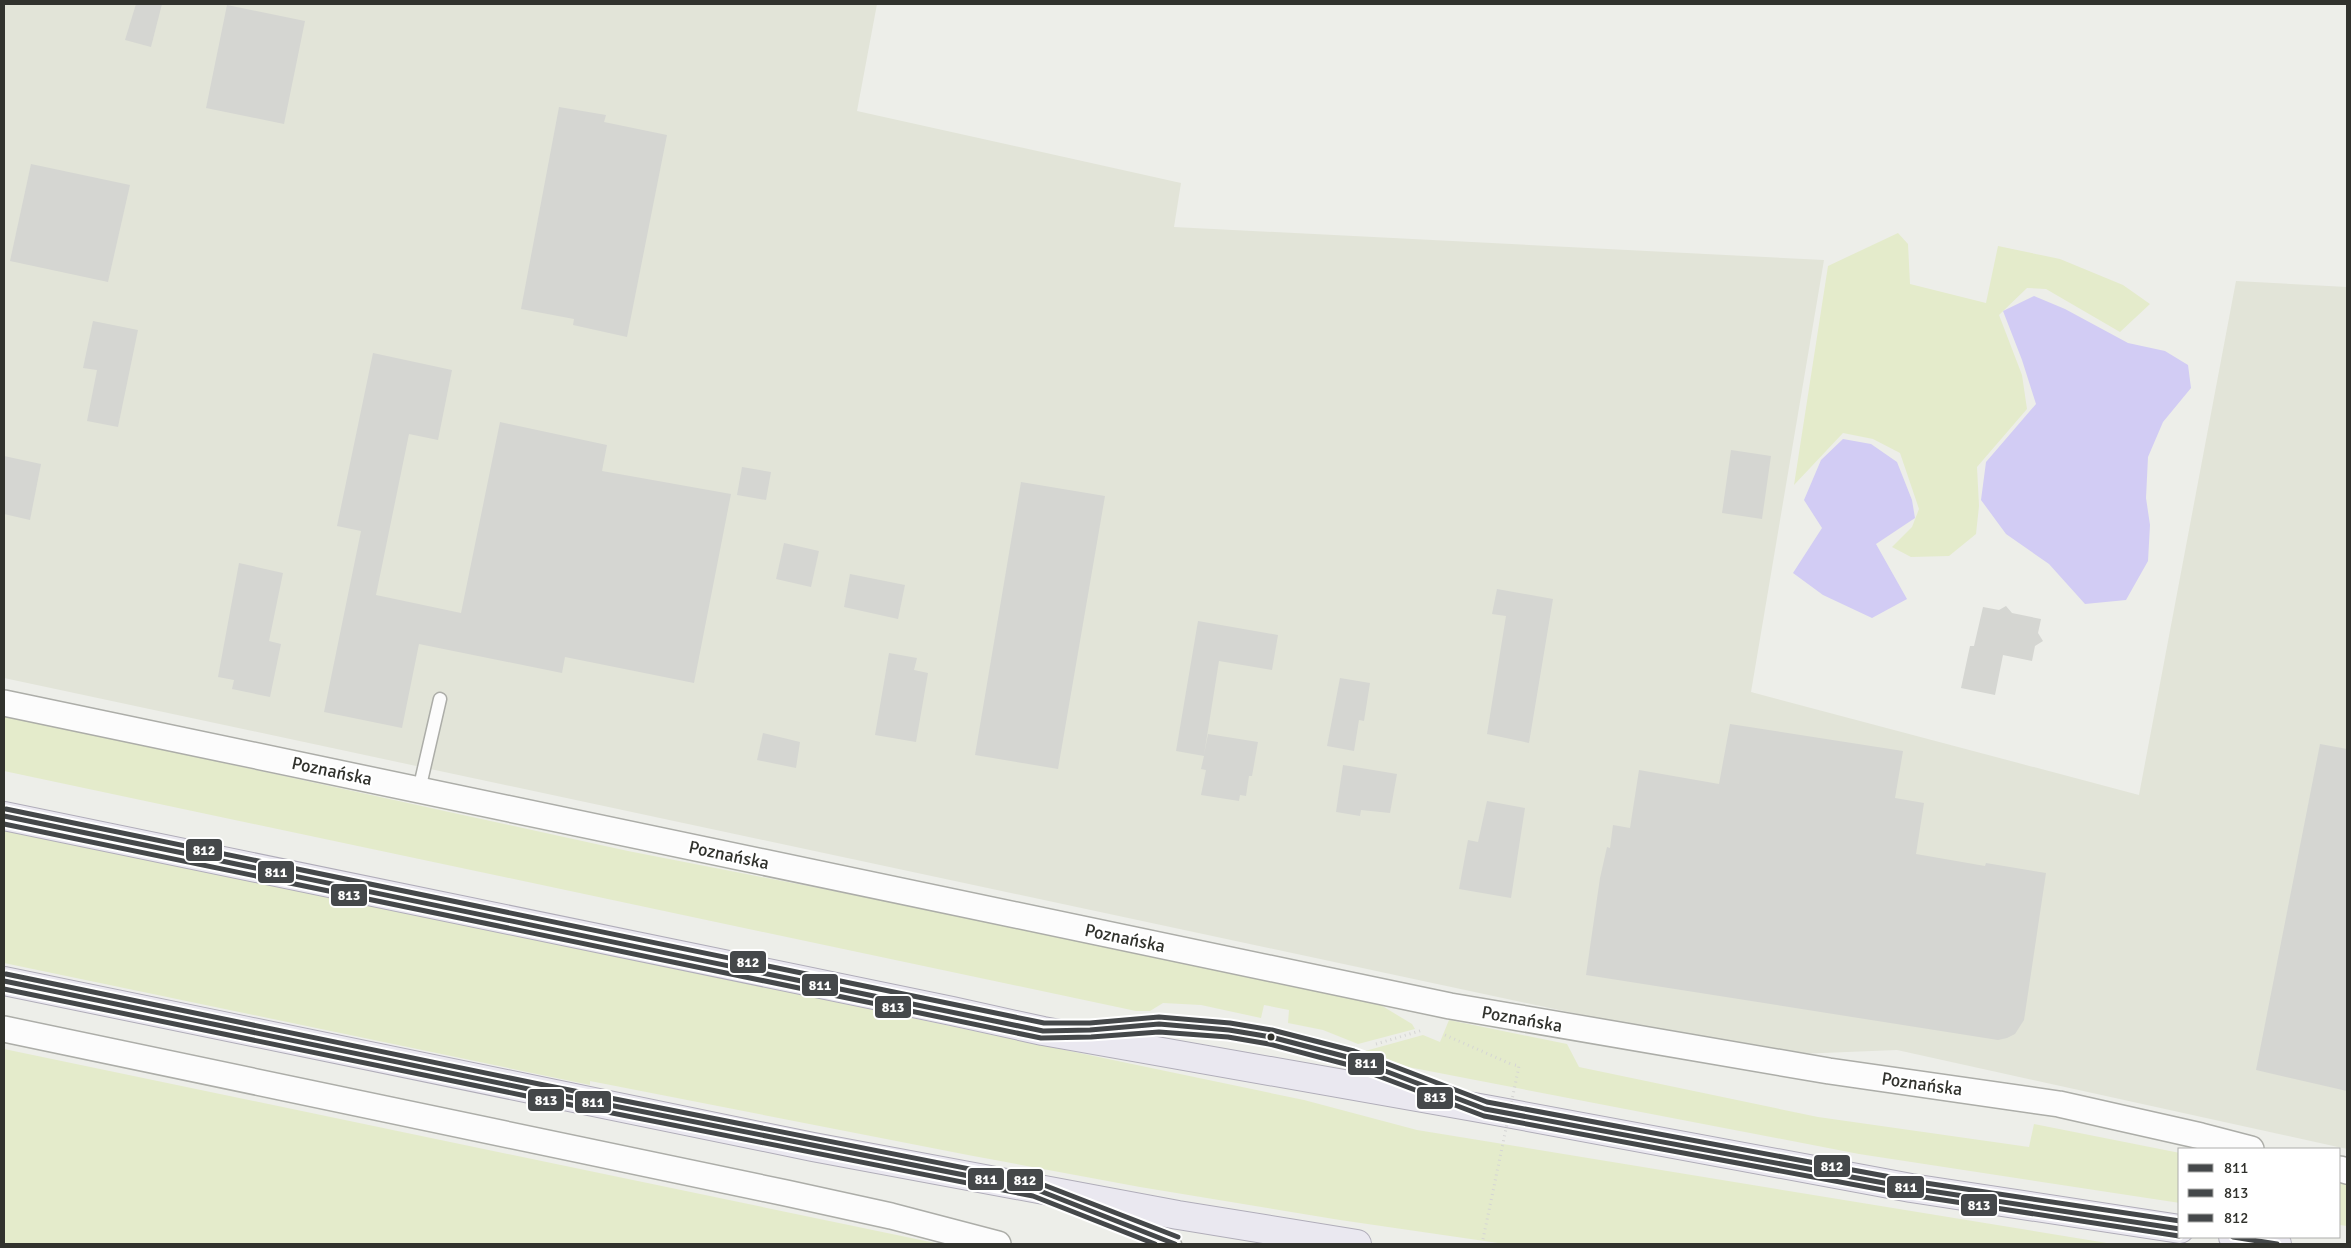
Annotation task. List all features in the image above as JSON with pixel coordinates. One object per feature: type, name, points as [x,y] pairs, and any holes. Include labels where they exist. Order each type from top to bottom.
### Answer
[{"type":"main road","points":[[4,816],[1043,1031],[1484,1109],[1911,1188],[2178,1229]]},
{"type":"main road","points":[[4,980],[568,1097],[1035,1189],[1357,1244]]},
{"type":"main road","points":[[2239,1238],[2277,1244]]},
{"type":"street","name":"Poznańska","points":[[4,702],[1450,1006],[1829,1071],[2059,1104],[2247,1148]]},
{"type":"street","points":[[4,1029],[786,1193],[891,1216],[998,1244]]},
{"type":"lane","points":[[419,790],[440,699]]},
{"type":"lane","points":[[1035,1189],[1175,1244]]},
{"type":"path","points":[[1371,1046],[1417,1033],[1424,1028]]},
{"type":"path","points":[[1442,1034],[1519,1066],[1482,1244]]},
{"type":"shaded area","points":[[4,4],[877,4],[857,111],[1181,183],[1174,227],[1824,260],[1751,692],[2139,795],[2236,281],[2347,287],[2347,1149],[1897,1050],[1770,1055],[4,678]]},
{"type":"shaded area","points":[[2034,296],[2065,309],[2128,343],[2165,351],[2188,365],[2191,388],[2163,422],[2148,457],[2146,498],[2150,525],[2148,561],[2126,600],[2085,604],[2049,564],[2006,534],[1981,500],[1986,462],[2036,404],[2022,360],[2003,311]]},
{"type":"shaded area","points":[[1843,439],[1871,444],[1897,462],[1912,500],[1915,518],[1876,544],[1907,599],[1872,618],[1823,595],[1793,573],[1822,528],[1804,500],[1821,460]]},
{"type":"green space","points":[[1898,233],[1908,244],[1910,284],[1986,303],[1998,246],[2060,259],[2123,285],[2150,304],[2120,332],[2046,289],[2027,288],[1999,315],[2022,375],[2027,409],[1977,467],[1979,506],[1976,534],[1949,556],[1911,557],[1892,547],[1912,527],[1919,509],[1900,453],[1873,439],[1843,433],[1794,485],[1828,266]]},
{"type":"green space","points":[[4,715],[628,851],[1106,944],[1374,1001],[1412,1024],[1415,1029],[1358,1044],[1323,1030],[1288,1023],[1289,1010],[1264,1005],[1261,1018],[1201,1005],[1163,1003],[1150,1011],[1136,1011],[4,771]]},
{"type":"green space","points":[[4,828],[1304,1100],[1417,1130],[2113,1244],[1505,1244],[1340,1220],[1140,1187],[590,1081],[590,1085],[4,963]]},
{"type":"green space","points":[[1449,1020],[1567,1044],[1579,1067],[1818,1117],[2029,1147],[2034,1124],[2178,1153],[2178,1203],[1859,1154],[1408,1067],[1365,1051],[1423,1035],[1440,1042]]},
{"type":"green space","points":[[4,1049],[940,1244],[4,1244]]},
{"type":"green space","points":[[2341,1182],[2347,1183],[2347,1226],[2341,1225]]},
{"type":"building","points":[[136,4],[162,4],[151,47],[125,40]]},
{"type":"building","points":[[227,5],[305,21],[284,124],[206,108]]},
{"type":"building","points":[[559,107],[606,115],[604,122],[667,135],[627,337],[573,325],[574,319],[521,309]]},
{"type":"building","points":[[31,164],[130,185],[108,282],[10,261]]},
{"type":"building","points":[[93,321],[138,330],[118,427],[87,421],[97,370],[83,368]]},
{"type":"building","points":[[373,353],[452,370],[438,440],[409,434],[376,595],[461,613],[500,422],[607,445],[602,471],[731,494],[694,683],[565,657],[562,673],[419,644],[402,728],[324,712],[361,531],[337,526]]},
{"type":"building","points":[[1731,450],[1771,456],[1762,519],[1722,513]]},
{"type":"building","points":[[4,456],[41,464],[30,520],[4,514]]},
{"type":"building","points":[[742,467],[771,472],[766,500],[737,495]]},
{"type":"building","points":[[1021,482],[1105,496],[1058,769],[975,755]]},
{"type":"building","points":[[784,543],[819,551],[811,587],[776,579]]},
{"type":"building","points":[[239,563],[283,573],[269,641],[281,644],[270,697],[232,689],[234,680],[218,677]]},
{"type":"building","points":[[850,574],[905,585],[898,619],[844,607]]},
{"type":"building","points":[[1497,589],[1553,599],[1529,743],[1487,734],[1506,616],[1492,614]]},
{"type":"building","points":[[2006,606],[2012,613],[2041,619],[2038,633],[2043,641],[2035,646],[2032,661],[2003,655],[1995,695],[1961,688],[1970,646],[1974,646],[1983,607],[1999,610]]},
{"type":"building","points":[[1198,621],[1278,635],[1272,670],[1219,661],[1204,755],[1208,734],[1258,742],[1252,776],[1249,776],[1246,796],[1240,795],[1239,801],[1201,795],[1206,770],[1201,769],[1204,756],[1176,751]]},
{"type":"building","points":[[889,653],[917,658],[914,670],[928,673],[916,742],[875,735]]},
{"type":"building","points":[[1340,678],[1370,683],[1364,721],[1359,720],[1354,751],[1327,746]]},
{"type":"building","points":[[1730,724],[1903,751],[1895,798],[1924,803],[1916,854],[1985,866],[1986,863],[2046,873],[2024,1020],[2015,1034],[1998,1040],[1586,975],[1600,878],[1607,847],[1610,848],[1613,825],[1630,828],[1639,770],[1719,784]]},
{"type":"building","points":[[763,733],[800,742],[796,768],[757,760]]},
{"type":"building","points":[[2320,744],[2347,749],[2347,1091],[2256,1070]]},
{"type":"building","points":[[1343,765],[1397,774],[1390,813],[1361,810],[1360,816],[1336,812]]},
{"type":"building","points":[[1487,801],[1525,808],[1511,898],[1459,889],[1468,840],[1478,842]]},
{"type":"transit line","name":"812","points":[[6,809],[1044,1023],[1090,1023],[1159,1017],[1230,1023],[1272,1030],[1354,1051],[1487,1102],[1912,1181],[2178,1221]]},
{"type":"transit line","name":"811","points":[[4,816],[1043,1031],[1090,1030],[1159,1024],[1229,1030],[1271,1037],[1351,1058],[1485,1109],[1911,1188],[2178,1229]]},
{"type":"transit line","name":"813","points":[[4,824],[1041,1038],[1091,1037],[1159,1032],[1228,1037],[1269,1044],[1349,1065],[1484,1116],[1910,1195],[2178,1236]]},
{"type":"transit line","name":"812","points":[[6,974],[539,1084],[1036,1182],[1178,1237]]},
{"type":"transit line","name":"811","points":[[4,981],[538,1091],[1035,1189],[1175,1244]]},
{"type":"transit line","name":"813","points":[[4,989],[536,1098],[1033,1196],[1155,1244]]},
{"type":"transit line","name":"811","points":[[2239,1238],[2277,1244]]}]
